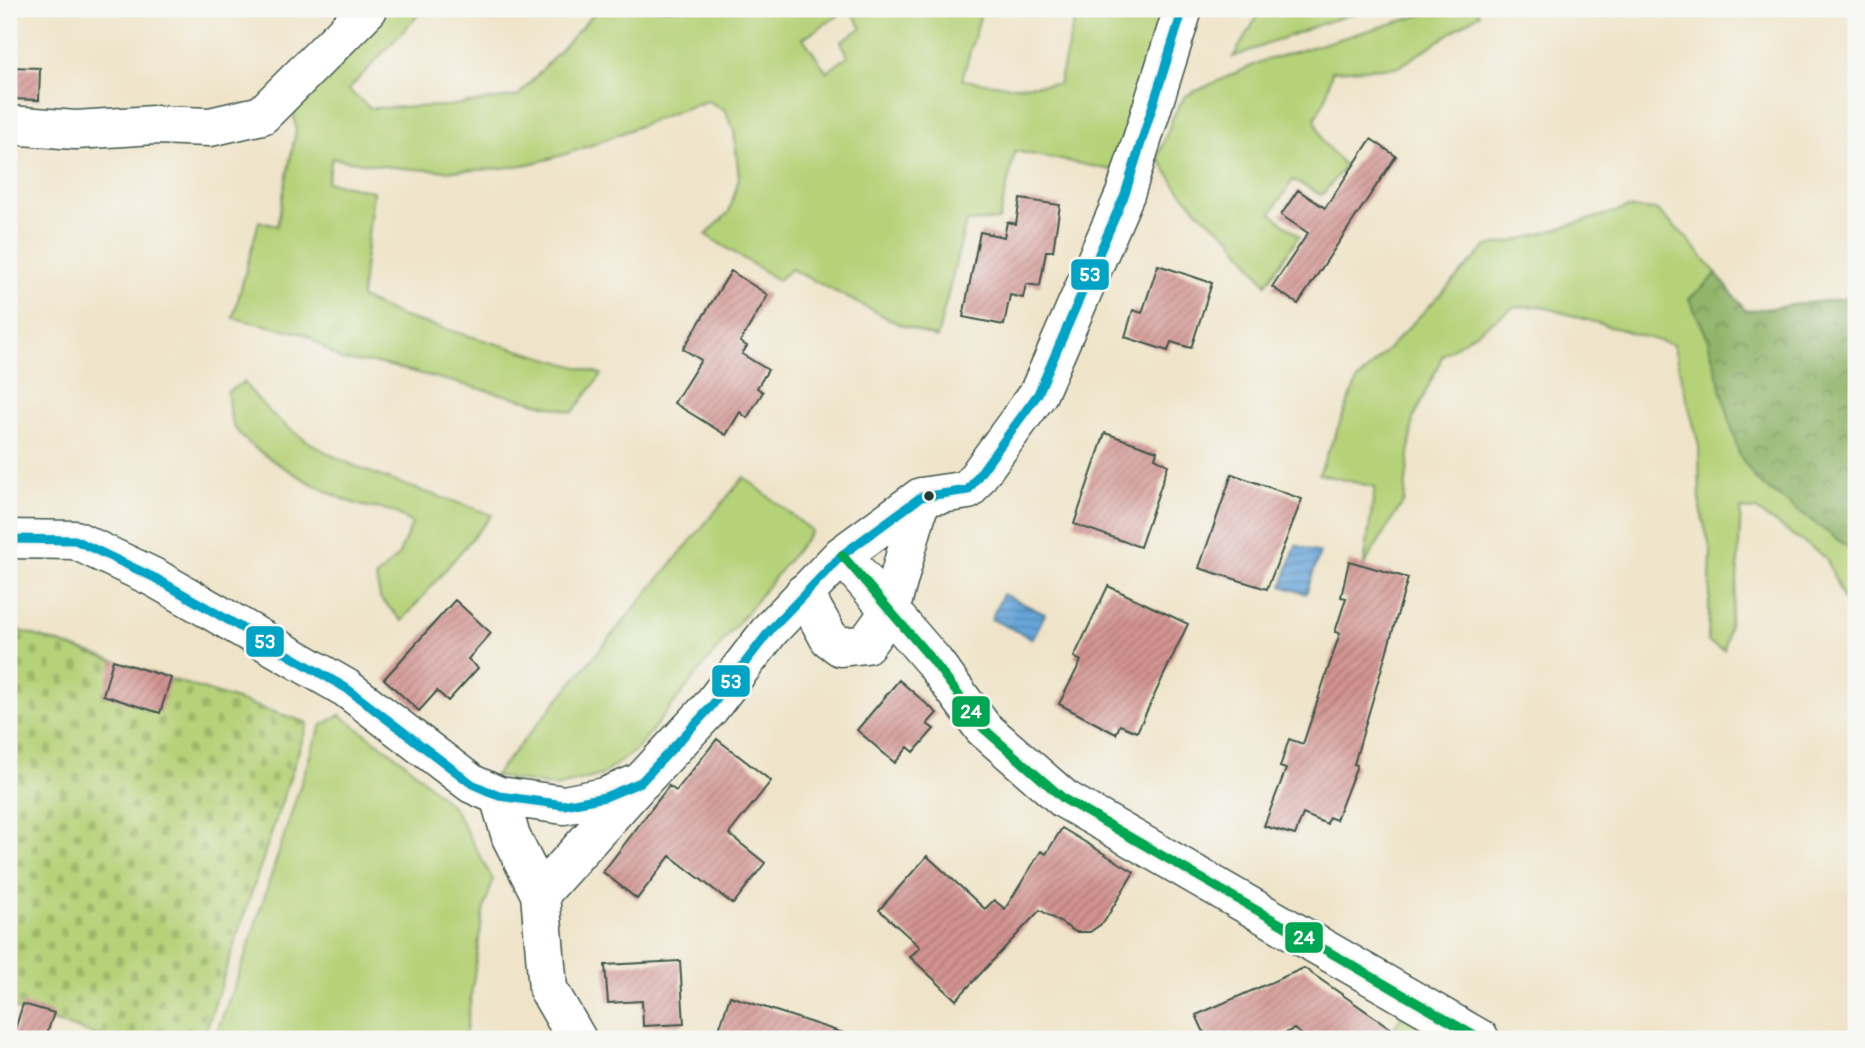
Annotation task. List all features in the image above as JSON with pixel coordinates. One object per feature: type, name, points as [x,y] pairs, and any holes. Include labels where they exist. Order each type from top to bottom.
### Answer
[{"type":"street","points":[[9,125],[76,130],[154,125],[210,127],[262,115],[368,9]]},
{"type":"street","points":[[540,894],[710,708],[771,629],[804,593],[842,555],[921,497],[968,490],[1038,394],[1125,194],[1183,9]]},
{"type":"street","points":[[804,593],[829,638],[841,647],[866,644],[890,611],[921,497]]},
{"type":"street","points":[[10,537],[75,540],[155,578],[346,688],[472,783],[499,796],[564,805],[605,797],[641,782]]},
{"type":"street","points":[[842,555],[934,662],[982,728],[1064,799],[1480,1039]]},
{"type":"street","points":[[499,796],[511,837],[540,894],[548,989],[577,1039]]},
{"type":"green space","points":[[384,9],[424,9],[348,90],[370,108],[448,106],[518,96],[598,9],[849,9],[982,9],[962,80],[1009,86],[1059,84],[1077,9],[1167,9],[1112,170],[1015,151],[999,220],[966,222],[937,338],[897,323],[791,269],[778,280],[706,235],[729,212],[739,178],[734,131],[725,110],[708,101],[583,148],[516,166],[463,171],[410,169],[332,158],[327,182],[373,191],[361,298],[400,316],[602,374],[573,412],[382,364],[341,360],[305,334],[233,318],[259,221],[277,226],[296,130],[292,103]],"holes":[[[849,9],[862,28],[841,41],[848,56],[827,72],[803,38]]]},
{"type":"green space","points":[[1262,9],[1372,9],[1329,21],[1233,57]]},
{"type":"green space","points":[[1442,9],[1477,9],[1479,14],[1399,67],[1332,71],[1326,98],[1315,118],[1323,142],[1345,166],[1322,195],[1293,180],[1271,213],[1299,236],[1266,284],[1232,239],[1201,214],[1176,186],[1158,157],[1173,117],[1185,96],[1260,62]]},
{"type":"green space","points":[[1628,208],[1657,210],[1686,237],[1717,274],[1689,299],[1706,334],[1756,480],[1856,553],[1856,629],[1826,558],[1756,510],[1741,509],[1737,583],[1724,650],[1708,642],[1711,551],[1700,508],[1699,446],[1673,345],[1540,306],[1514,307],[1443,355],[1413,419],[1404,501],[1364,565],[1375,487],[1319,474],[1357,381],[1487,246],[1516,241]]},
{"type":"green space","points":[[1717,274],[1746,311],[1856,297],[1856,553],[1756,480],[1739,454],[1706,334],[1689,299]]},
{"type":"green space","points":[[244,382],[268,410],[295,433],[324,451],[390,480],[492,515],[402,621],[380,598],[376,577],[398,556],[412,524],[389,510],[362,506],[325,490],[252,445],[233,424],[227,392]]},
{"type":"green space","points":[[744,477],[812,531],[637,749],[602,775],[556,787],[494,776]]},
{"type":"green space","points":[[9,627],[308,723],[203,1039],[108,1039],[9,1007]]},
{"type":"green space","points":[[340,715],[403,761],[454,808],[493,880],[483,912],[465,1039],[214,1039],[244,960],[313,746],[322,725]]},
{"type":"green space","points":[[1402,1015],[1442,1039],[1387,1039]]},
{"type":"water","points":[[1296,545],[1320,553],[1306,594],[1282,586]]},
{"type":"water","points":[[1003,594],[1045,614],[1033,639],[991,619]]},
{"type":"building","points":[[9,67],[40,68],[39,100],[9,99]]},
{"type":"building","points":[[1371,139],[1396,156],[1298,304],[1272,287],[1308,233],[1281,215],[1298,190],[1325,208]]},
{"type":"building","points":[[1020,199],[1060,205],[1053,251],[1046,251],[1040,286],[1026,284],[1023,298],[1010,295],[1004,325],[963,317],[980,232],[1004,237],[1007,222],[1016,224]]},
{"type":"building","points":[[1158,265],[1212,283],[1191,348],[1171,342],[1168,351],[1125,337],[1133,310],[1142,313]]},
{"type":"building","points":[[731,271],[768,295],[740,342],[747,346],[742,354],[768,370],[757,388],[763,392],[747,418],[740,412],[726,435],[674,403],[701,360],[683,349]]},
{"type":"building","points":[[1105,433],[1157,451],[1155,458],[1168,465],[1140,547],[1074,524]]},
{"type":"building","points":[[1232,474],[1302,499],[1267,589],[1199,568]]},
{"type":"building","points":[[1349,561],[1408,578],[1354,764],[1357,765],[1336,820],[1329,817],[1327,824],[1303,814],[1295,835],[1264,826],[1286,769],[1280,767],[1289,739],[1303,744],[1340,633],[1335,632],[1346,598],[1341,597]]},
{"type":"building","points":[[1108,586],[1188,624],[1137,732],[1120,725],[1116,734],[1059,704],[1081,661],[1074,657]]},
{"type":"building","points":[[455,600],[491,633],[468,659],[478,668],[448,701],[437,691],[419,711],[384,679]]},
{"type":"building","points":[[113,660],[171,678],[160,713],[103,695]]},
{"type":"building","points":[[899,680],[937,713],[927,724],[934,729],[914,752],[908,747],[895,763],[857,730]]},
{"type":"building","points":[[717,739],[771,781],[729,834],[765,863],[733,904],[670,856],[637,899],[603,872],[669,786],[676,791]]},
{"type":"building","points":[[1062,828],[1134,872],[1104,922],[1090,932],[1076,932],[1040,910],[956,1000],[910,957],[920,947],[879,910],[927,856],[985,909],[994,900],[1005,909],[1041,851],[1046,854]]},
{"type":"building","points":[[680,961],[684,1024],[643,1026],[642,1001],[608,1003],[605,965]]},
{"type":"building","points":[[1304,968],[1406,1039],[1308,1039],[1294,1029],[1272,1039],[1207,1039],[1196,1015]]},
{"type":"building","points":[[730,996],[843,1033],[842,1039],[716,1039]]},
{"type":"building","points":[[23,1004],[54,1013],[45,1039],[12,1039]]},
{"type":"transit line","name":"53","points":[[9,539],[75,540],[155,578],[346,688],[472,784],[499,796],[564,805],[605,797],[641,782],[710,708],[771,629],[842,555],[921,497],[968,490],[1038,394],[1125,194],[1183,9]]},
{"type":"transit line","name":"24","points":[[842,555],[934,662],[983,728],[1064,799],[1480,1039]]}]
